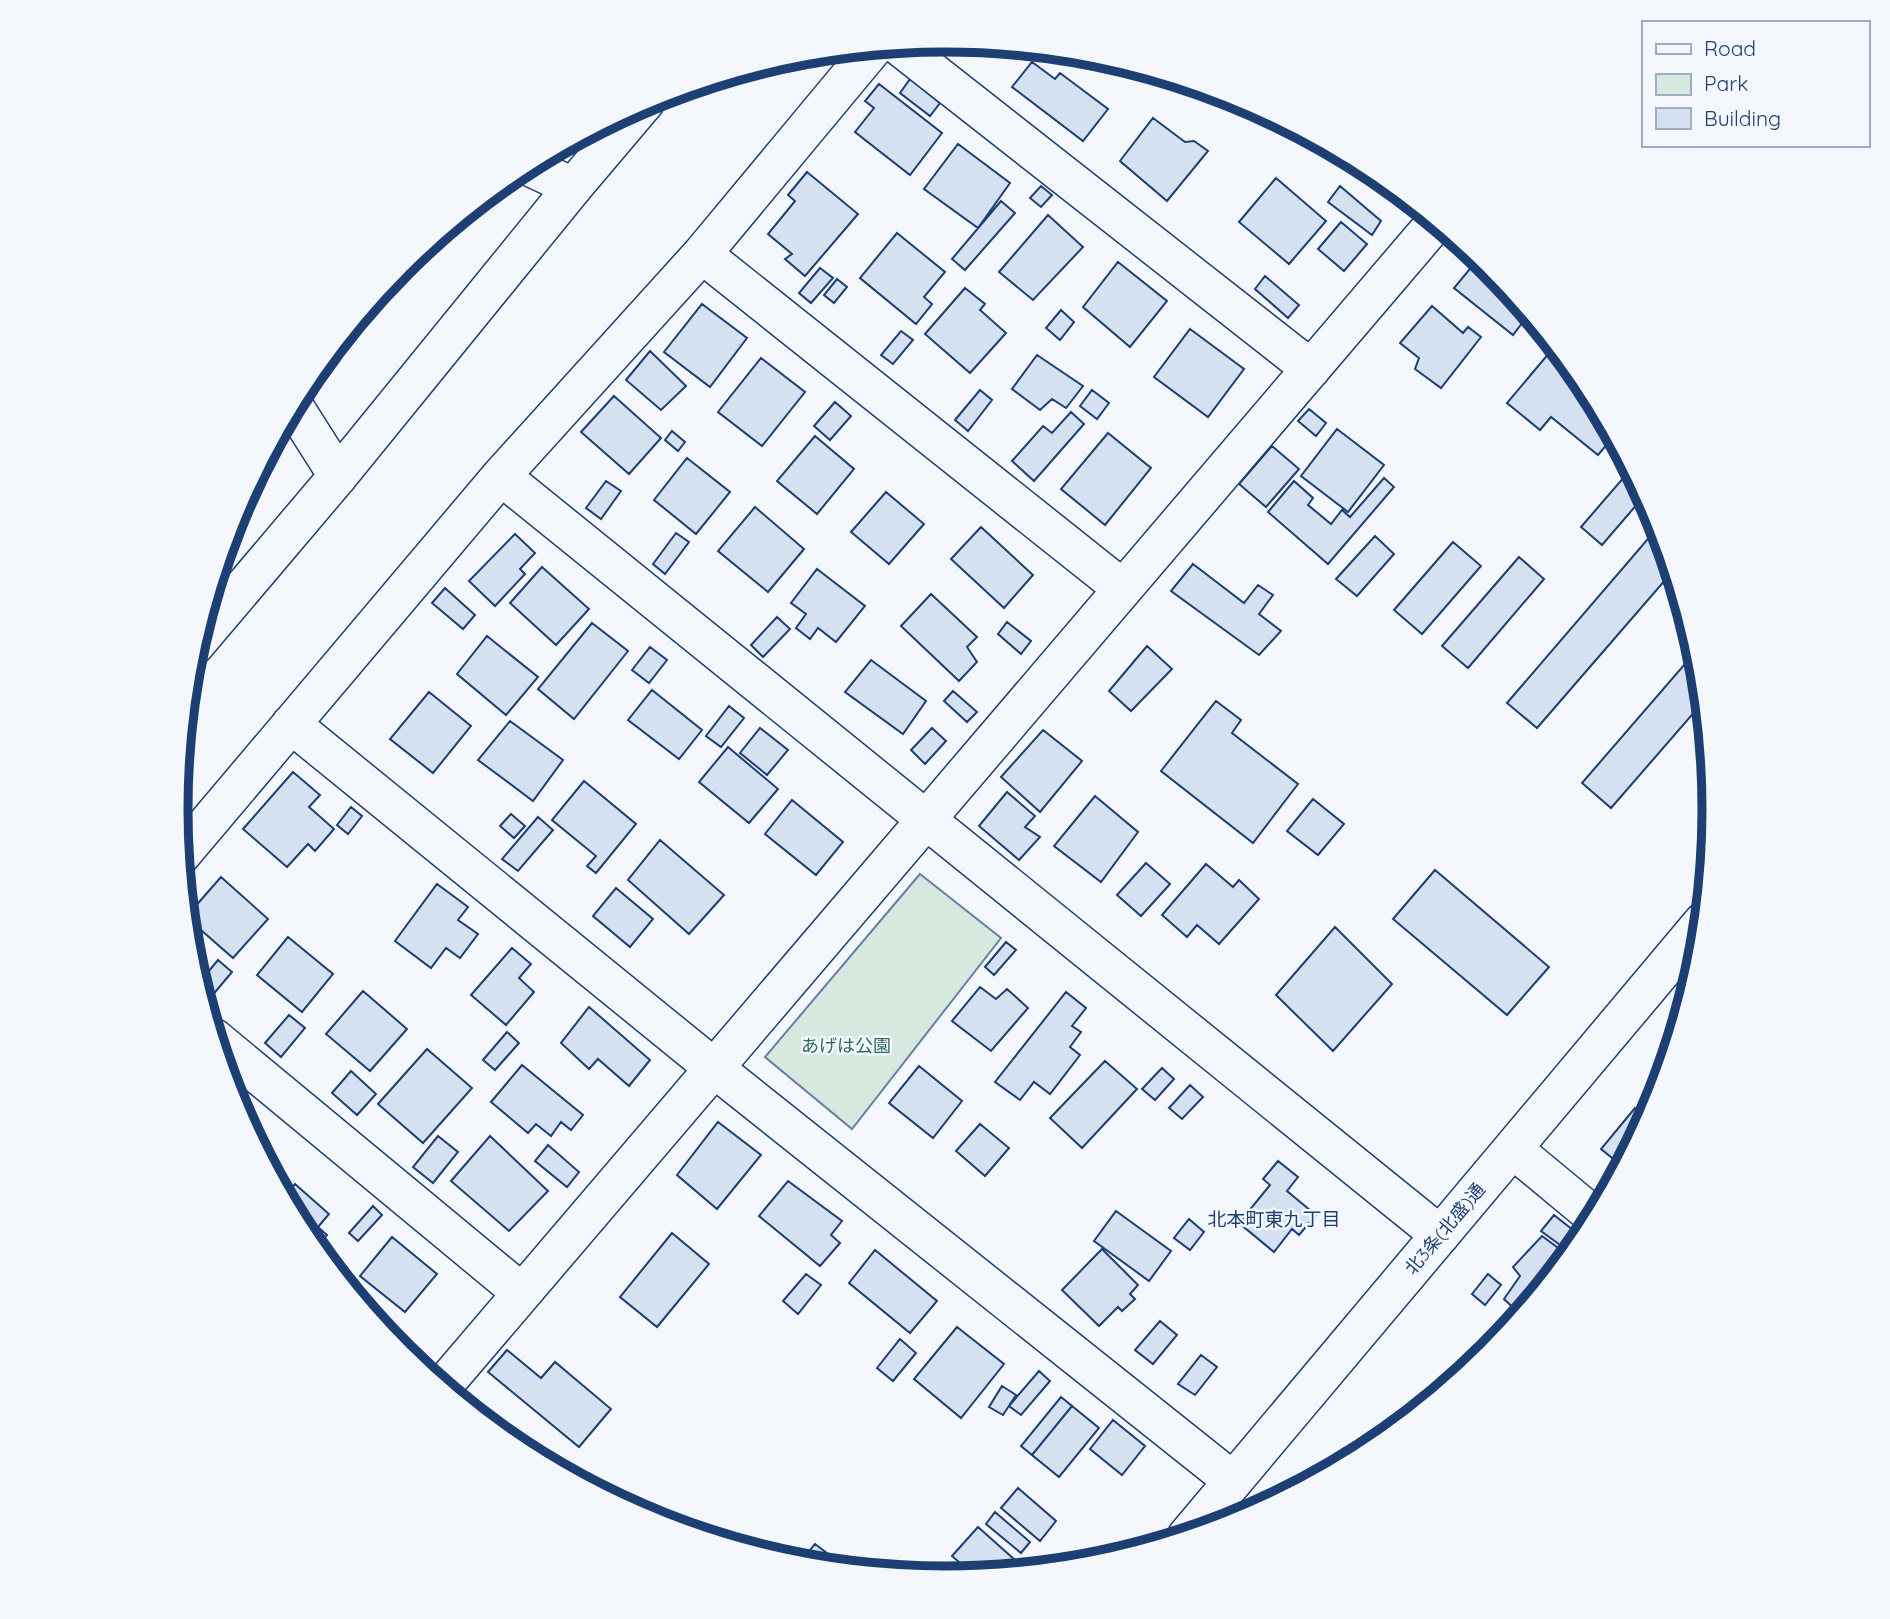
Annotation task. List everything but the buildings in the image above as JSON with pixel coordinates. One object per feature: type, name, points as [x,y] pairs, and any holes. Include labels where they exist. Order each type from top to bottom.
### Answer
[{"type":"street","points":[[909,53],[1311,369]]},
{"type":"street","points":[[189,845],[501,476],[702,254],[866,57]]},
{"type":"street","points":[[211,626],[338,477],[627,123]]},
{"type":"street","points":[[539,171],[573,187]]},
{"type":"street","points":[[448,1380],[1430,229]]},
{"type":"street","points":[[702,254],[1123,589]]},
{"type":"street","points":[[299,415],[338,477]]},
{"type":"street","points":[[501,476],[1440,1235]]},
{"type":"street","points":[[291,724],[714,1069],[1233,1481]]},
{"type":"street","name":"北3条(北盛)通","points":[[1199,1522],[1513,1149],[1689,946]]},
{"type":"street","points":[[227,1049],[522,1293]]},
{"type":"street","points":[[1513,1149],[1587,1210]]},
{"type":"green space","name":"あげは公園","points":[[920,874],[1001,938],[852,1129],[765,1057]]},
{"type":"district","name":"北本町東九丁目","points":[[1274,1219]]}]
